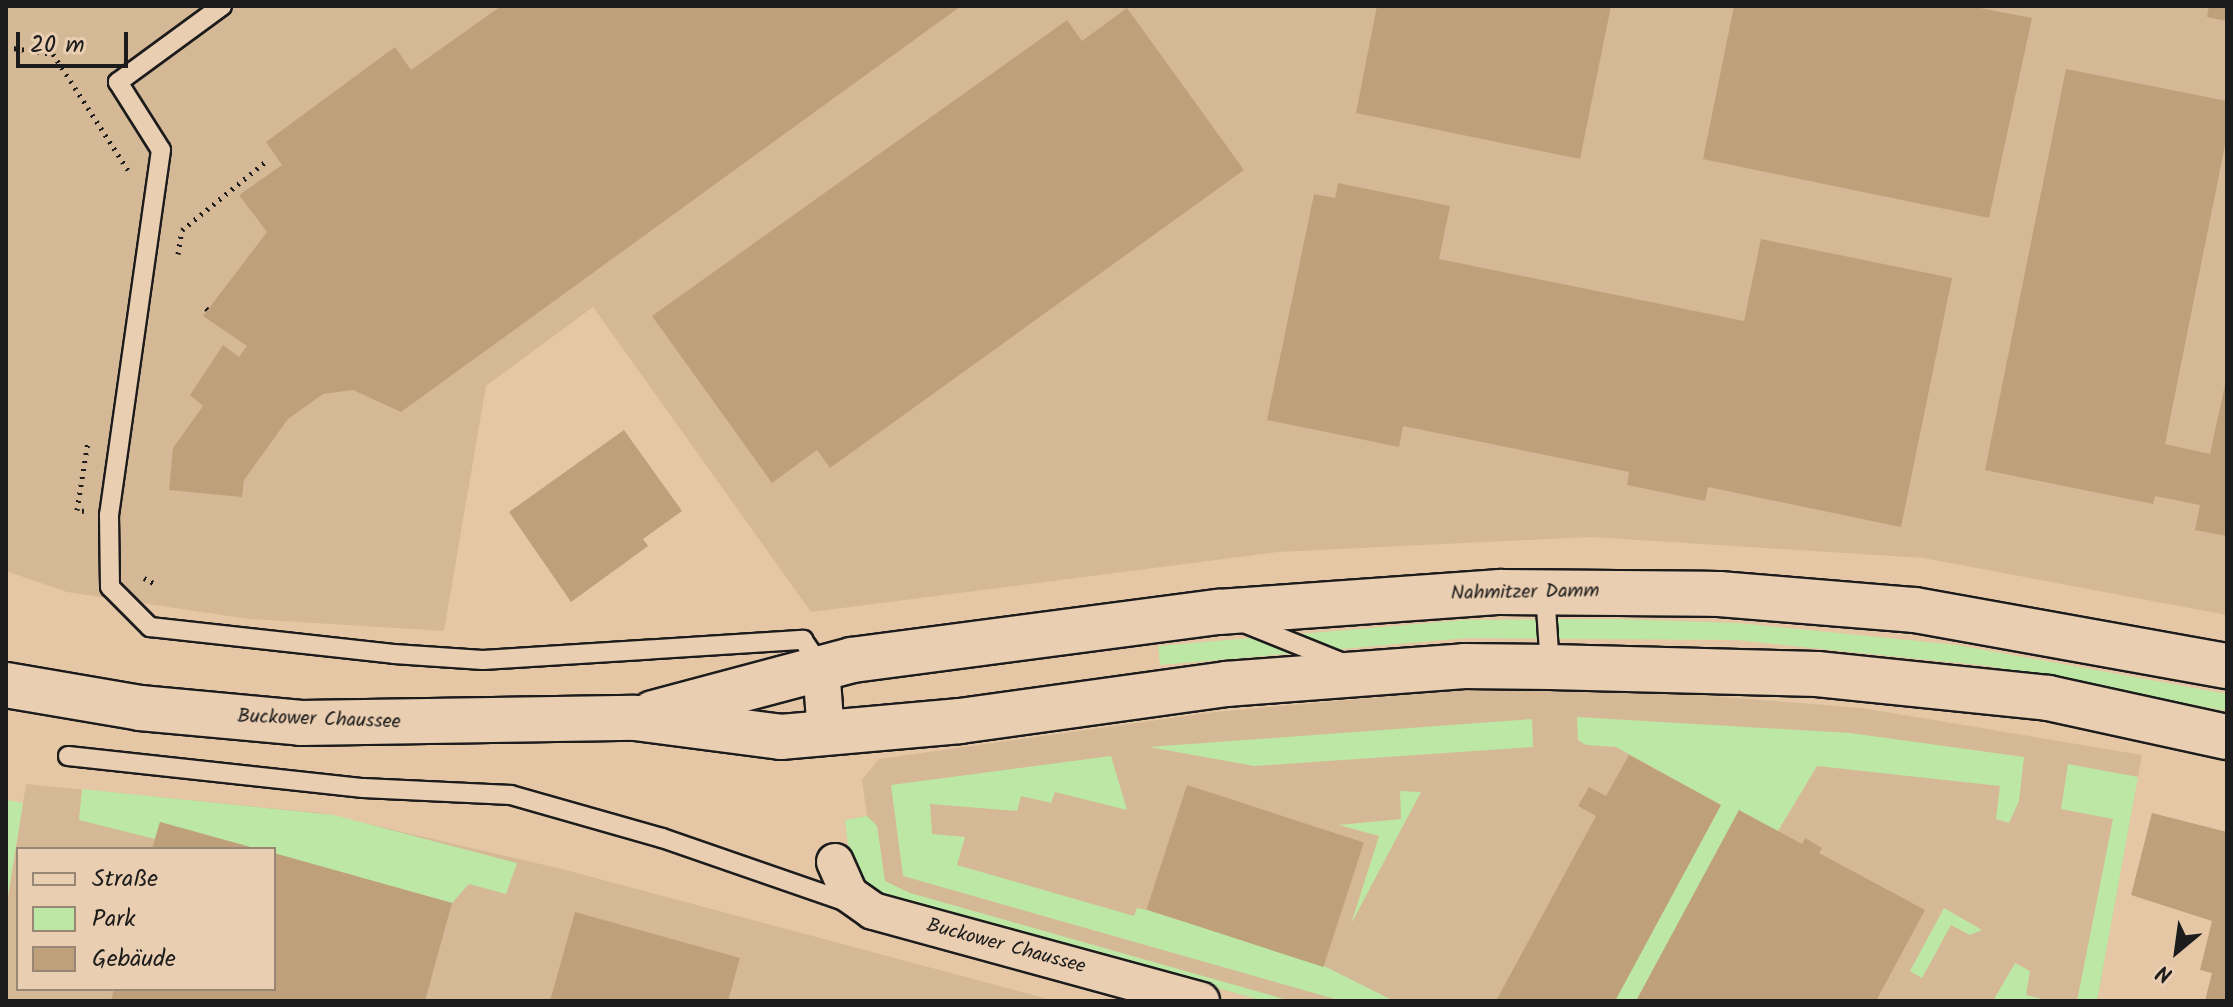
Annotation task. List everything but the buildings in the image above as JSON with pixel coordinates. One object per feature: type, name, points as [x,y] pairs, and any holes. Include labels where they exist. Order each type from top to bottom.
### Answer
[{"type":"main road","name":"Nahmitzer Damm","points":[[812,653],[1219,612],[1545,592],[1719,594],[1915,610],[2227,666]]},
{"type":"main road","name":"Buckower Chaussee","points":[[635,718],[812,653]]},
{"type":"main road","points":[[826,734],[1226,684],[1368,673],[1550,667],[1817,674],[2048,698],[2227,737]]},
{"type":"main road","name":"Buckower Chaussee","points":[[6,685],[140,708],[301,723],[635,718],[781,737],[826,734]]},
{"type":"street","points":[[812,653],[826,734]]},
{"type":"street","name":"Buckower Chaussee","points":[[835,862],[849,894],[873,911],[1201,1001]]},
{"type":"lane","points":[[222,6],[118,82],[161,150],[109,515],[110,587],[150,627],[483,660],[812,653]]},
{"type":"lane","points":[[1545,592],[1550,667]]},
{"type":"lane","points":[[1219,612],[1368,673]]},
{"type":"lane","points":[[68,756],[363,788],[511,795],[662,838],[873,911]]},
{"type":"path","points":[[6,47],[53,54],[126,159],[130,179]]},
{"type":"path","points":[[177,260],[182,230],[265,162]]},
{"type":"path","points":[[89,431],[77,510],[109,515]]},
{"type":"path","points":[[134,566],[157,585]]},
{"type":"shaded area","points":[[6,6],[2227,6],[2227,615],[1923,558],[1591,537],[1278,552],[811,612],[593,307],[486,386],[444,631],[249,619],[67,592],[6,571]]},
{"type":"shaded area","points":[[1601,687],[1862,708],[2142,755],[2097,1001],[1264,1001],[888,898],[849,853],[845,820],[867,816],[862,780],[879,759],[1215,712],[1462,690]]},
{"type":"shaded area","points":[[26,784],[321,813],[562,869],[1055,1001],[6,1001],[6,909]]},
{"type":"green space","points":[[1615,619],[1737,623],[1957,645],[2227,694],[2227,711],[1989,666],[1735,640],[1467,638],[1160,665],[1158,646],[1464,620]]},
{"type":"green space","points":[[1577,717],[1850,733],[2024,757],[2019,801],[2009,823],[1996,819],[2000,786],[1817,766],[1778,831],[1739,811],[1636,1001],[1615,1001],[1721,805],[1616,747],[1586,745],[1578,740]]},
{"type":"green space","points":[[1532,719],[1533,747],[1254,766],[1149,747]]},
{"type":"green space","points":[[1111,756],[1127,810],[1055,792],[1051,803],[1021,796],[1017,811],[930,804],[932,834],[965,837],[957,865],[1134,916],[1137,908],[1147,910],[1324,966],[1394,1001],[1342,1001],[903,876],[891,785]]},
{"type":"green space","points":[[2068,764],[2138,777],[2097,1001],[2077,1001],[2113,819],[2061,809]]},
{"type":"green space","points":[[82,789],[334,815],[517,863],[506,894],[469,884],[452,903],[276,854],[276,847],[250,847],[160,822],[155,839],[79,820]]},
{"type":"green space","points":[[1400,791],[1421,792],[1351,924],[1379,836],[1339,825],[1401,819]]},
{"type":"green space","points":[[6,800],[23,803],[6,909]]},
{"type":"green space","points":[[867,816],[877,826],[885,881],[910,893],[1291,1001],[1264,1001],[878,894],[858,877],[849,853],[845,820]]},
{"type":"green space","points":[[1944,908],[1982,930],[1970,935],[1951,925],[1922,978],[1910,971]]},
{"type":"green space","points":[[2015,963],[2030,971],[2026,995],[2049,1001],[1993,1001]]}]
